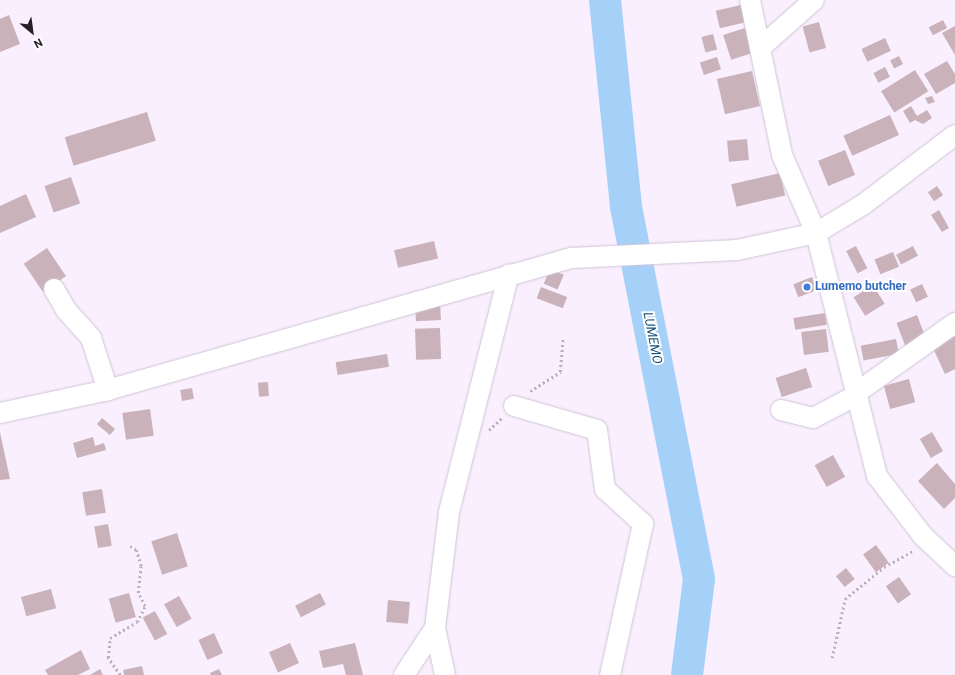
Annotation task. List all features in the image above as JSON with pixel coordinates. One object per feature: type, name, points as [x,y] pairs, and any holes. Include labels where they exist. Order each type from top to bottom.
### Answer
[{"type":"street","points":[[750,0],[782,155],[816,233],[877,476],[929,542],[955,566]]},
{"type":"street","points":[[760,48],[814,0]]},
{"type":"street","points":[[0,413],[108,390],[509,274],[572,258],[738,250],[816,233],[864,204],[955,135]]},
{"type":"street","points":[[445,675],[435,628],[449,512],[509,274]]},
{"type":"street","points":[[54,289],[66,310],[91,338],[108,390]]},
{"type":"street","points":[[781,410],[813,418],[856,394],[955,323]]},
{"type":"street","points":[[514,406],[596,430],[605,489],[643,524],[610,675]]},
{"type":"street","points":[[404,675],[435,628]]},
{"type":"path","points":[[832,658],[845,599],[884,567],[929,542]]},
{"type":"path","points":[[120,675],[108,658],[110,638],[137,622],[145,606],[138,593],[141,566],[136,550],[129,546]]},
{"type":"building","points":[[745,4],[749,22],[720,28],[716,11]]},
{"type":"building","points":[[9,15],[20,44],[0,52],[0,19]]},
{"type":"building","points":[[943,20],[947,28],[933,35],[929,27]]},
{"type":"building","points":[[819,22],[826,48],[810,52],[803,26]]},
{"type":"building","points":[[955,26],[955,55],[942,33]]},
{"type":"building","points":[[745,28],[753,53],[731,60],[723,35]]},
{"type":"building","points":[[713,34],[717,49],[706,53],[701,37]]},
{"type":"building","points":[[885,38],[891,51],[867,62],[861,49]]},
{"type":"building","points":[[899,56],[903,64],[894,69],[890,61]]},
{"type":"building","points":[[717,57],[721,69],[704,75],[700,63]]},
{"type":"building","points":[[947,61],[955,74],[955,83],[936,94],[924,74]]},
{"type":"building","points":[[885,67],[890,77],[878,83],[873,73]]},
{"type":"building","points":[[915,70],[928,91],[894,112],[881,91]]},
{"type":"building","points":[[752,71],[760,106],[725,114],[717,79]]},
{"type":"building","points":[[932,96],[935,102],[928,104],[925,98]]},
{"type":"building","points":[[911,106],[917,116],[927,110],[932,118],[923,124],[915,120],[910,123],[903,111]]},
{"type":"building","points":[[147,112],[156,141],[74,166],[65,137]]},
{"type":"building","points":[[890,115],[899,135],[852,156],[843,136]]},
{"type":"building","points":[[747,139],[749,160],[729,162],[727,141]]},
{"type":"building","points":[[845,150],[855,175],[828,186],[818,161]]},
{"type":"building","points":[[780,173],[785,195],[736,207],[731,184]]},
{"type":"building","points":[[71,177],[80,203],[54,213],[45,186]]},
{"type":"building","points":[[937,186],[943,195],[934,201],[928,192]]},
{"type":"building","points":[[26,194],[36,217],[0,233],[0,206]]},
{"type":"building","points":[[939,210],[949,228],[942,232],[931,215]]},
{"type":"building","points":[[434,241],[438,259],[398,268],[394,250]]},
{"type":"building","points":[[856,246],[867,268],[858,273],[846,251]]},
{"type":"building","points":[[913,246],[918,256],[901,264],[896,255]]},
{"type":"building","points":[[47,248],[66,276],[43,292],[24,264]]},
{"type":"building","points":[[893,252],[899,267],[880,274],[874,259]]},
{"type":"building","points":[[550,269],[564,275],[558,290],[544,284]]},
{"type":"building","points":[[812,277],[817,290],[798,297],[793,284]]},
{"type":"building","points":[[922,284],[928,297],[916,302],[910,289]]},
{"type":"building","points":[[873,285],[885,304],[865,316],[853,297]]},
{"type":"building","points":[[541,287],[567,297],[563,308],[537,298]]},
{"type":"building","points":[[440,302],[441,320],[416,321],[415,303]]},
{"type":"building","points":[[825,313],[827,325],[795,330],[793,318]]},
{"type":"building","points":[[917,315],[927,341],[906,349],[896,323]]},
{"type":"building","points":[[440,328],[441,359],[416,360],[415,329]]},
{"type":"building","points":[[826,329],[829,352],[804,355],[801,332]]},
{"type":"building","points":[[955,336],[955,369],[945,374],[932,346]]},
{"type":"building","points":[[896,339],[899,354],[864,361],[861,346]]},
{"type":"building","points":[[387,354],[389,367],[338,375],[336,362]]},
{"type":"building","points":[[806,368],[812,387],[782,397],[776,378]]},
{"type":"building","points":[[909,379],[915,402],[890,409],[884,386]]},
{"type":"building","points":[[268,382],[269,396],[259,397],[258,383]]},
{"type":"building","points":[[192,388],[194,399],[182,401],[180,390]]},
{"type":"building","points":[[150,409],[154,436],[126,440],[122,413]]},
{"type":"building","points":[[102,418],[115,429],[110,435],[97,424]]},
{"type":"building","points":[[0,432],[10,479],[0,480]]},
{"type":"building","points":[[932,432],[943,451],[931,458],[920,439]]},
{"type":"building","points":[[93,437],[95,446],[104,443],[106,450],[77,458],[73,443]]},
{"type":"building","points":[[833,455],[845,477],[827,487],[815,465]]},
{"type":"building","points":[[937,463],[955,484],[955,498],[944,509],[918,481]]},
{"type":"building","points":[[102,489],[106,513],[86,516],[82,492]]},
{"type":"building","points":[[108,524],[112,546],[98,548],[94,526]]},
{"type":"building","points":[[177,533],[188,566],[162,575],[151,541]]},
{"type":"building","points":[[876,545],[889,563],[876,572],[863,554]]},
{"type":"building","points":[[846,568],[855,579],[845,587],[836,576]]},
{"type":"building","points":[[899,577],[911,594],[898,603],[886,586]]},
{"type":"building","points":[[51,589],[56,608],[26,616],[21,597]]},
{"type":"building","points":[[129,593],[136,617],[116,623],[109,599]]},
{"type":"building","points":[[320,593],[326,605],[301,617],[295,606]]},
{"type":"building","points":[[179,596],[192,619],[177,627],[164,604]]},
{"type":"building","points":[[388,600],[410,602],[408,624],[386,622]]},
{"type":"building","points":[[155,611],[167,634],[155,641],[143,618]]},
{"type":"building","points":[[214,633],[223,653],[207,660],[198,640]]},
{"type":"building","points":[[290,643],[299,663],[278,672],[269,652]]},
{"type":"building","points":[[355,643],[363,675],[346,675],[343,664],[323,668],[319,651]]},
{"type":"building","points":[[81,650],[90,669],[78,675],[48,675],[45,670]]},
{"type":"building","points":[[142,666],[144,675],[124,675],[123,670]]},
{"type":"building","points":[[100,669],[103,675],[90,675]]},
{"type":"building","points":[[219,669],[222,675],[211,675],[210,673]]},
{"type":"waterway","name":"LUMEMO","points":[[605,0],[626,207],[699,579],[687,675]]},
{"type":"place","name":"Lumemo butcher","points":[[807,287]]}]
